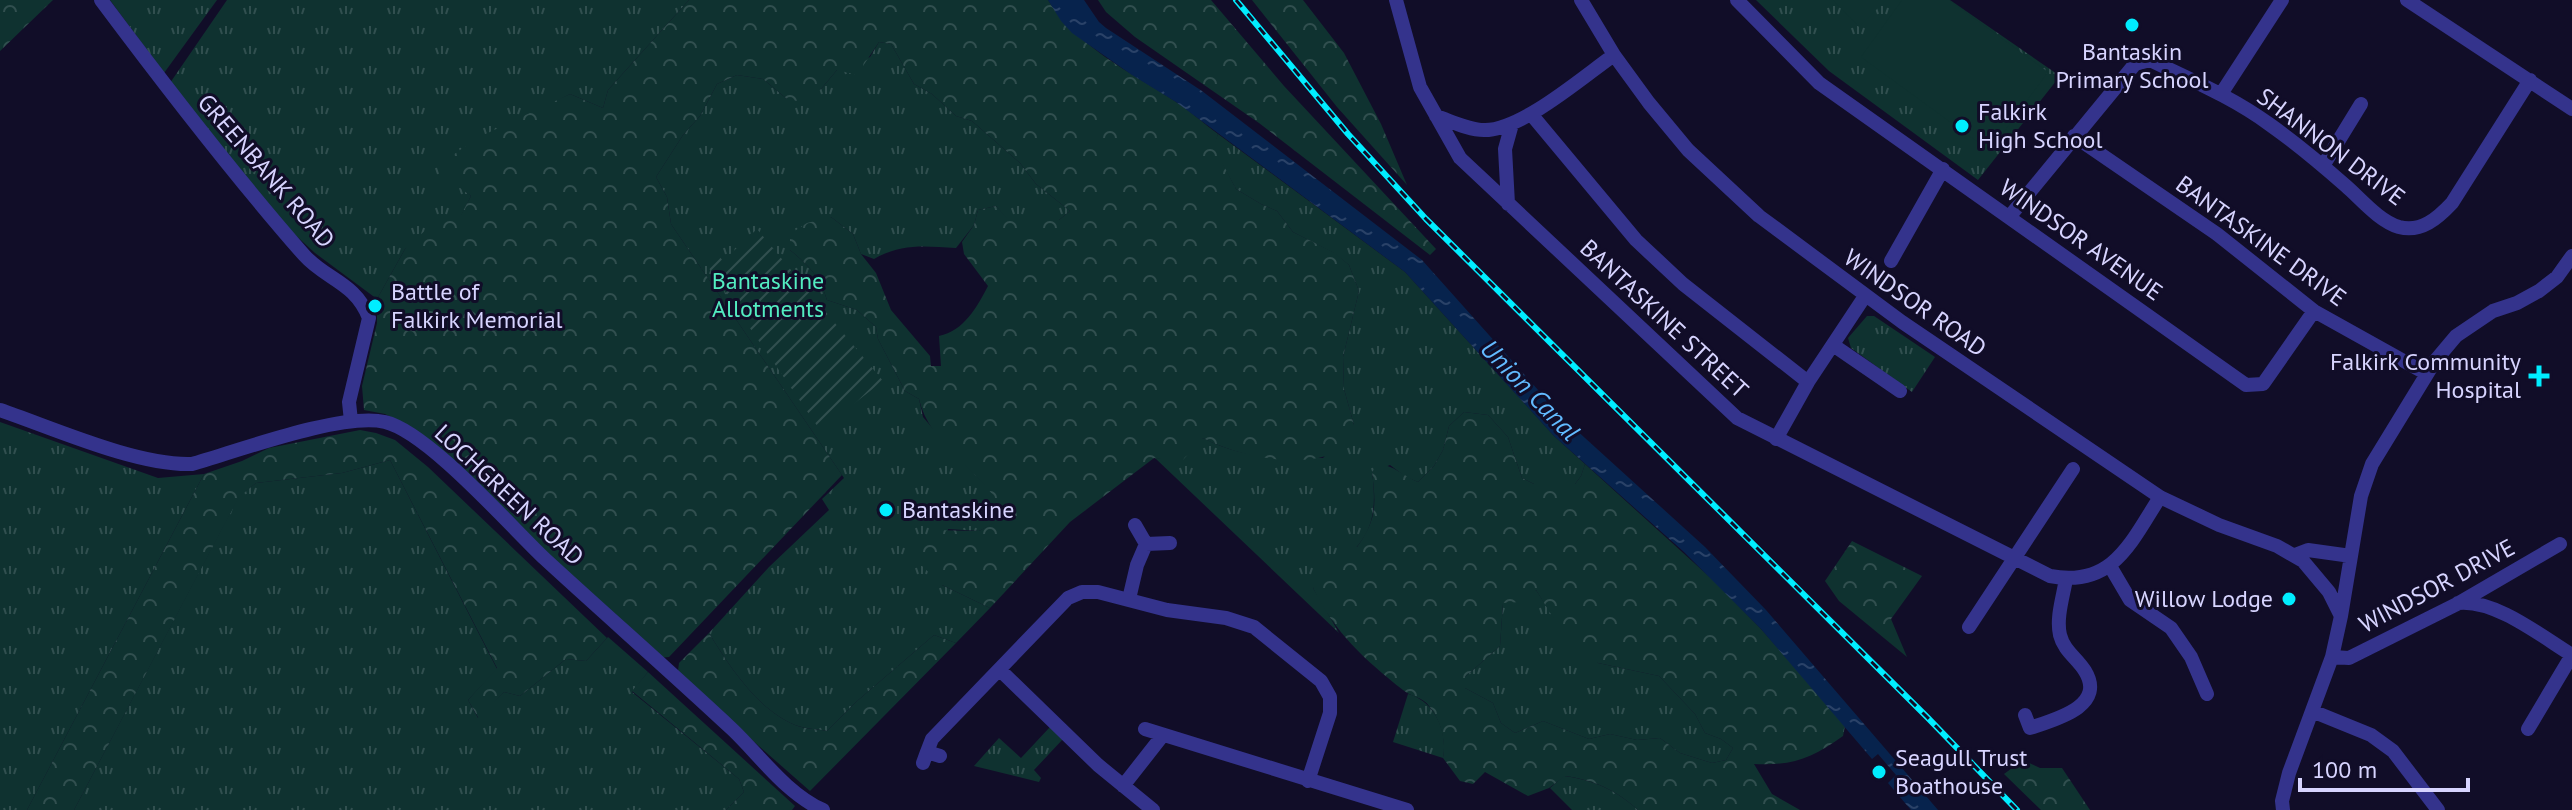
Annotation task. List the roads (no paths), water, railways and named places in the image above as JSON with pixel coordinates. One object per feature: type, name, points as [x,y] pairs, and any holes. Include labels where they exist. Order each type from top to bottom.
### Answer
[{"type":"street","name":"GREENBANK ROAD","points":[[101,0],[204,138],[307,259],[337,278],[363,304],[369,318],[349,402],[351,421]]},
{"type":"street","name":"BANTASKINE STREET","points":[[1396,0],[1420,87],[1460,158],[1737,418],[2050,576],[2066,579]]},
{"type":"street","name":"WINDSOR ROAD","points":[[1581,0],[1614,55],[1658,115],[1688,150],[1759,216],[1865,296],[2160,497],[2187,512],[2295,555],[2315,573],[2341,616]]},
{"type":"street","name":"WINDSOR AVENUE","points":[[1737,0],[1819,83],[2246,385],[2263,384],[2314,311]]},
{"type":"street","points":[[2221,94],[2282,0]]},
{"type":"street","points":[[2407,0],[2572,109]]},
{"type":"street","points":[[1436,116],[1486,130],[1512,124],[1614,55]]},
{"type":"street","name":"SHANNON DRIVE","points":[[2074,136],[2135,64],[2150,60],[2221,94],[2269,123],[2383,218],[2400,228],[2423,227],[2452,203],[2530,80]]},
{"type":"street","points":[[2323,166],[2361,104]]},
{"type":"street","points":[[1531,114],[1636,240],[1683,284],[1808,382]]},
{"type":"street","points":[[1508,204],[1505,149],[1512,124]]},
{"type":"street","points":[[2010,216],[2074,136]]},
{"type":"street","name":"BANTASKINE DRIVE","points":[[2074,136],[2217,234],[2314,311],[2427,374]]},
{"type":"street","points":[[1891,261],[1943,169]]},
{"type":"street","points":[[2283,810],[2282,801],[2289,773],[2332,657],[2361,496],[2372,464],[2427,374],[2456,336],[2493,311],[2539,291],[2557,277],[2572,256]]},
{"type":"street","points":[[1776,439],[1808,382],[1865,296]]},
{"type":"street","points":[[1833,345],[1900,391]]},
{"type":"street","name":"LOCHGREEN ROAD","points":[[0,410],[144,459],[175,464],[192,464],[351,421],[386,422],[411,434],[438,455],[543,557],[734,731],[799,796],[823,810]]},
{"type":"street","points":[[1969,627],[2073,469]]},
{"type":"street","points":[[2025,715],[2030,728],[2075,712],[2089,695],[2085,671],[2069,654],[2059,633],[2066,579],[2098,573],[2110,566],[2121,556],[2160,497]]},
{"type":"street","points":[[1135,525],[1146,544]]},
{"type":"street","points":[[1146,544],[1170,543]]},
{"type":"street","points":[[1129,599],[1146,544]]},
{"type":"street","name":"WINDSOR DRIVE","points":[[2332,657],[2349,658],[2457,604],[2560,544]]},
{"type":"street","name":"WINDSOR ROAD","points":[[2295,555],[2308,550],[2351,556]]},
{"type":"street","points":[[2110,566],[2130,600],[2171,628],[2191,657],[2207,694]]},
{"type":"street","points":[[930,757],[932,739],[1068,598],[1082,592],[1098,592],[1167,610],[1226,618],[1254,627],[1321,681],[1330,697],[1330,713],[1308,781]]},
{"type":"street","points":[[2457,604],[2470,602],[2487,606],[2572,655],[2528,729]]},
{"type":"street","points":[[1000,670],[1123,786],[1153,810]]},
{"type":"street","points":[[2312,711],[2383,743],[2393,751],[2438,810]]},
{"type":"street","points":[[1145,729],[1407,810]]},
{"type":"street","points":[[1123,786],[1163,735]]},
{"type":"water","name":"Union Canal","points":[[1048,0],[1084,0],[1106,28],[1202,91],[1422,260],[1563,418],[1705,547],[1766,610],[1938,810],[1911,810],[1888,783],[1896,775],[1878,754],[1872,759],[1761,629],[1684,552],[1554,436],[1405,272],[1176,102],[1072,33]]},
{"type":"railway","points":[[1236,0],[1348,134],[1426,219],[2017,810]]},
{"type":"place","name":"Bantaskin Primary School","points":[[2132,25]]},
{"type":"place","name":"Falkirk High School","points":[[1962,126]]},
{"type":"place","name":"Battle of Falkirk Memorial","points":[[375,306]]},
{"type":"place","name":"Falkirk Community Hospital","points":[[2539,376]]},
{"type":"place","name":"Bantaskine","points":[[886,510]]},
{"type":"place","name":"Willow Lodge","points":[[2289,599]]},
{"type":"place","name":"Seagull Trust Boathouse","points":[[1879,772]]},
{"type":"park label","name":"Bantaskine Allotments","points":[[768,295]]}]
